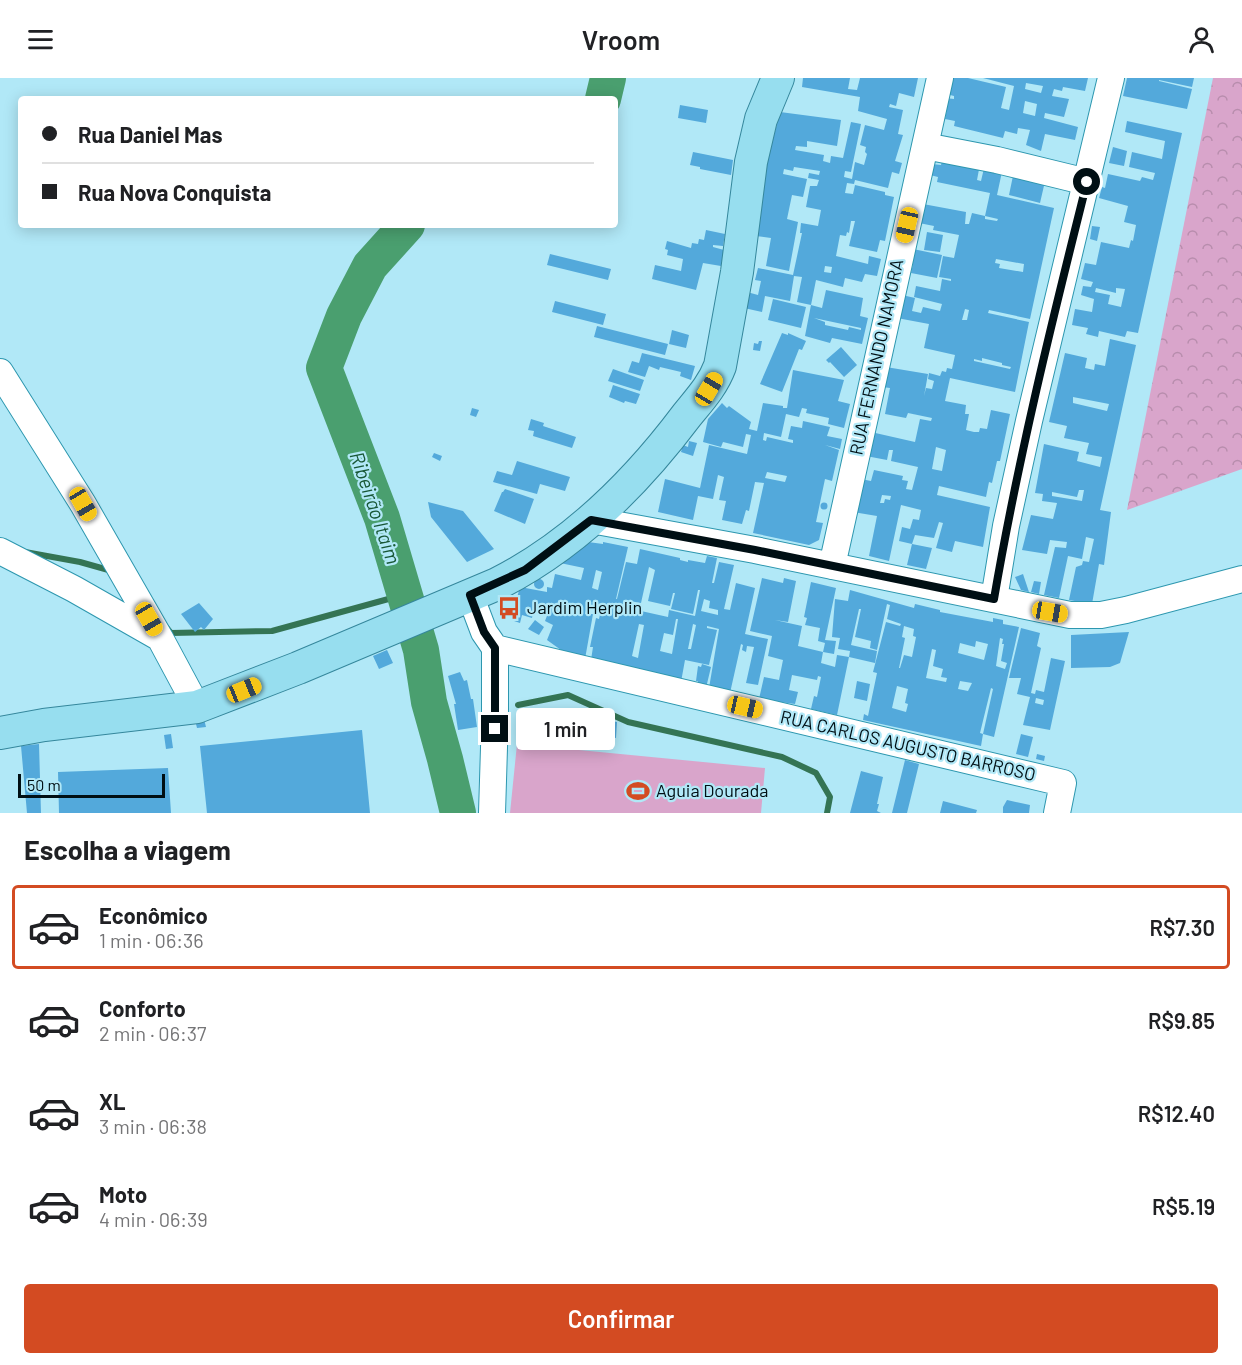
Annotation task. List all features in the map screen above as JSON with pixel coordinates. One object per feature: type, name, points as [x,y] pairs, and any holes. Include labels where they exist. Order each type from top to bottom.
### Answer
[{"type":"main road","points":[[0,733],[44,725],[197,707],[288,672],[525,570],[591,520],[616,498],[674,433],[716,377],[720,366],[736,272],[751,162],[761,119],[778,78]]},
{"type":"street","name":"RUA FERNANDO NAMORA","points":[[832,566],[940,78]]},
{"type":"street","points":[[994,599],[1006,526],[1029,421],[1111,78]]},
{"type":"street","points":[[925,146],[997,160],[1087,182]]},
{"type":"street","points":[[0,372],[83,504],[197,707]]},
{"type":"street","points":[[591,520],[1070,615],[1101,615],[1242,579]]},
{"type":"street","points":[[0,551],[74,589],[160,638]]},
{"type":"street","points":[[470,595],[484,632],[495,648],[492,813]]},
{"type":"street","name":"RUA CARLOS AUGUSTO BARROSO","points":[[495,648],[1063,783],[1057,813]]},
{"type":"green space","points":[[1213,78],[1242,78],[1242,469],[1127,510]]},
{"type":"green space","name":"Aguia Dourada","points":[[517,744],[765,768],[761,813],[510,813]]},
{"type":"building","points":[[803,78],[850,78],[848,89],[857,90],[860,78],[918,78],[914,97],[899,93],[896,106],[890,104],[889,107],[903,110],[898,134],[903,135],[895,161],[902,163],[899,174],[892,172],[888,188],[855,180],[854,184],[847,183],[845,193],[853,194],[855,185],[885,192],[885,195],[894,197],[885,241],[880,240],[877,252],[849,246],[855,221],[851,221],[849,233],[847,232],[846,236],[840,235],[836,256],[868,264],[869,256],[881,259],[877,276],[865,274],[862,282],[845,278],[843,287],[816,280],[811,305],[797,302],[802,277],[794,276],[790,301],[765,296],[762,312],[744,308],[747,292],[758,295],[761,281],[755,280],[758,268],[793,275],[802,233],[800,233],[801,223],[818,226],[821,210],[806,207],[810,186],[817,186],[819,180],[808,178],[809,173],[819,175],[820,171],[794,167],[793,171],[784,169],[783,174],[807,179],[803,197],[792,195],[787,219],[798,222],[789,271],[766,266],[771,238],[756,236],[766,166],[780,112],[841,120],[837,146],[807,141],[807,147],[796,146],[795,150],[824,155],[823,161],[830,163],[831,156],[843,158],[851,122],[861,124],[851,172],[845,171],[844,177],[852,179],[855,162],[864,165],[867,154],[866,147],[860,145],[865,125],[884,130],[887,119],[858,111],[860,97],[802,87]],"holes":[[[825,266],[832,267],[831,273],[824,272]]]},
{"type":"building","points":[[950,78],[968,78],[1006,87],[1001,108],[1009,110],[1014,86],[983,78],[1088,78],[1085,91],[1063,87],[1062,91],[1054,89],[1052,96],[1069,99],[1064,117],[1045,113],[1044,118],[1078,127],[1075,140],[1045,134],[1041,151],[1026,145],[1030,130],[1018,128],[1017,134],[1005,131],[1003,138],[954,126],[955,121],[945,119],[947,109],[942,108],[945,98],[954,99],[954,96],[946,94]],"holes":[[[1026,83],[1043,86],[1041,93],[1025,89]],[[1025,101],[1037,104],[1035,116],[1023,113]]]},
{"type":"building","points":[[1127,78],[1194,78],[1192,87],[1159,80],[1192,89],[1187,109],[1123,96]]},
{"type":"building","points":[[680,105],[708,110],[706,123],[678,118]]},
{"type":"building","points":[[1127,121],[1182,133],[1138,333],[1127,331],[1125,337],[1099,331],[1098,337],[1086,334],[1088,328],[1072,325],[1075,309],[1092,312],[1094,299],[1081,295],[1083,286],[1091,287],[1093,282],[1081,279],[1085,263],[1096,265],[1101,242],[1129,248],[1136,225],[1124,222],[1128,206],[1099,198],[1102,187],[1105,188],[1108,174],[1140,181],[1142,177],[1153,180],[1155,173],[1129,167],[1132,152],[1162,159],[1165,141],[1125,132]],"holes":[[[1096,288],[1116,293],[1116,288],[1125,289],[1121,307],[1108,304],[1110,295],[1095,292]]]},
{"type":"building","points":[[1113,147],[1127,151],[1124,166],[1109,163]]},
{"type":"building","points":[[693,152],[733,160],[731,175],[690,165]]},
{"type":"building","points":[[943,156],[980,164],[977,180],[981,181],[985,164],[1003,167],[997,195],[1054,208],[1030,319],[989,310],[988,313],[1029,322],[1015,392],[950,378],[945,401],[966,405],[965,414],[969,414],[966,430],[974,432],[979,432],[980,428],[987,429],[991,410],[1010,414],[1000,461],[997,461],[986,497],[939,486],[937,495],[990,507],[983,547],[955,541],[952,552],[936,548],[943,523],[939,522],[934,538],[915,535],[912,544],[899,541],[902,527],[910,529],[913,519],[919,520],[921,510],[901,505],[889,561],[869,556],[877,516],[853,512],[861,479],[871,481],[874,470],[903,476],[902,480],[908,481],[906,489],[912,490],[918,467],[891,461],[893,450],[889,450],[887,460],[866,456],[871,432],[915,442],[920,419],[931,421],[932,418],[908,413],[906,418],[885,414],[890,388],[882,387],[886,367],[928,374],[924,396],[926,388],[932,389],[934,381],[928,379],[929,373],[940,376],[942,371],[946,372],[947,368],[952,369],[955,355],[924,348],[929,324],[897,318],[902,295],[915,298],[912,311],[921,313],[923,307],[940,311],[942,304],[914,297],[916,286],[940,291],[942,279],[951,281],[951,279],[939,277],[943,256],[954,258],[959,235],[933,230],[934,226],[919,223],[923,204],[966,212],[965,224],[969,224],[972,213],[985,216],[990,193],[937,182],[938,177],[930,175],[932,164],[941,165]],"holes":[[[985,216],[998,219],[997,221],[985,219]],[[996,259],[1024,264],[1023,272],[999,268],[1000,264],[995,263]],[[965,309],[969,310],[967,320],[962,320]],[[982,358],[1011,367],[1010,369],[974,361],[974,359],[982,361]],[[936,447],[946,450],[942,471],[932,469]],[[882,495],[891,496],[890,500],[885,499],[884,503],[880,503]]]},
{"type":"building","points":[[1014,171],[1046,177],[1040,203],[1009,195]]},
{"type":"building","points":[[1092,226],[1100,227],[1097,241],[1090,239]]},
{"type":"building","points":[[706,230],[725,234],[723,246],[713,245],[713,247],[724,250],[721,266],[703,263],[696,290],[652,279],[655,265],[681,271],[683,259],[667,255],[668,250],[665,249],[667,241],[691,248],[692,243],[698,244],[699,239],[704,240]]},
{"type":"building","points":[[927,232],[943,235],[940,252],[924,250]]},
{"type":"building","points":[[913,249],[942,255],[937,278],[911,273],[913,264],[910,263]]},
{"type":"building","points":[[550,254],[611,269],[608,280],[547,265]]},
{"type":"building","points":[[826,290],[863,298],[860,316],[868,318],[862,344],[832,338],[830,343],[805,336],[811,305],[822,308]],"holes":[[[814,318],[861,328],[861,330],[849,327],[848,330],[825,325],[825,322]]]},
{"type":"building","points":[[773,299],[806,307],[801,328],[768,320]]},
{"type":"building","points":[[555,301],[606,314],[603,325],[552,312]]},
{"type":"building","points":[[597,326],[668,344],[665,355],[594,337]]},
{"type":"building","points":[[672,330],[689,335],[686,348],[669,344]]},
{"type":"building","points":[[782,333],[788,335],[788,333],[806,341],[802,350],[799,349],[782,392],[760,384]]},
{"type":"building","points":[[1110,339],[1136,345],[1100,510],[1111,512],[1104,565],[1099,564],[1092,604],[1069,600],[1076,567],[1082,565],[1083,561],[1089,562],[1094,539],[1086,537],[1082,559],[1068,556],[1059,598],[1044,595],[1055,547],[1066,548],[1067,542],[1050,540],[1047,554],[1022,550],[1031,515],[1053,519],[1057,503],[1042,501],[1043,494],[1035,493],[1044,444],[1079,452],[1077,461],[1100,467],[1102,457],[1086,454],[1089,443],[1064,438],[1067,426],[1049,422],[1065,353],[1087,358],[1085,368],[1094,370],[1095,364],[1105,366]],"holes":[[[1073,397],[1109,404],[1107,411],[1073,403]],[[1079,490],[1084,490],[1082,501],[1052,496],[1052,492],[1077,497]]]},
{"type":"building","points":[[762,341],[760,351],[753,350],[754,343],[758,344]]},
{"type":"building","points":[[841,347],[857,365],[844,377],[826,360]]},
{"type":"building","points":[[642,353],[695,366],[691,380],[680,376],[681,372],[660,367],[659,370],[649,366],[645,377],[628,372],[632,361],[639,363]]},
{"type":"building","points":[[613,369],[644,380],[640,391],[608,381]]},
{"type":"building","points":[[793,370],[844,380],[838,401],[850,404],[844,428],[828,424],[829,418],[806,413],[807,409],[802,408],[799,417],[786,414],[781,437],[764,433],[763,440],[766,441],[767,437],[793,443],[793,440],[788,439],[791,426],[802,428],[803,421],[830,427],[827,436],[842,439],[840,449],[825,445],[839,450],[832,481],[825,479],[816,522],[823,523],[819,540],[809,545],[753,533],[764,483],[755,482],[749,511],[746,510],[742,524],[722,520],[726,501],[719,500],[724,477],[718,475],[713,499],[698,496],[693,520],[658,512],[665,479],[700,488],[709,445],[747,454],[751,435],[746,434],[743,447],[723,442],[721,447],[703,442],[708,419],[722,403],[751,422],[749,429],[757,431],[763,403],[787,408]],"holes":[[[767,472],[787,476],[785,482],[765,478]]]},
{"type":"building","points":[[613,385],[640,394],[636,404],[625,401],[624,403],[609,397]]},
{"type":"building","points":[[472,408],[479,410],[476,417],[470,415]]},
{"type":"building","points":[[531,419],[544,423],[543,426],[576,437],[572,448],[533,436],[534,431],[528,430]]},
{"type":"building","points":[[689,441],[697,443],[693,456],[681,452],[683,445],[688,447]]},
{"type":"building","points":[[434,453],[442,456],[440,461],[432,457]]},
{"type":"building","points":[[517,461],[570,477],[565,491],[540,484],[537,494],[493,482],[497,471],[512,475]]},
{"type":"building","points":[[505,489],[534,499],[525,524],[494,511]]},
{"type":"building","points":[[428,502],[463,511],[494,549],[467,562],[431,517]]},
{"type":"building","points":[[824,503],[827,506],[824,509],[821,506]]},
{"type":"building","points":[[588,542],[603,544],[603,542],[628,547],[616,599],[626,562],[637,564],[640,549],[688,562],[688,560],[705,563],[707,556],[717,558],[712,583],[714,583],[719,562],[734,565],[724,609],[730,610],[736,583],[755,588],[745,634],[768,639],[758,685],[746,683],[754,647],[747,646],[746,652],[742,650],[743,645],[741,644],[730,693],[709,688],[719,629],[707,626],[707,628],[717,630],[709,665],[685,660],[681,682],[591,660],[593,647],[590,647],[596,618],[599,619],[601,610],[587,607],[585,614],[593,614],[585,659],[568,655],[547,640],[553,625],[545,621],[550,608],[534,605],[532,618],[522,615],[520,623],[514,621],[518,614],[520,602],[516,601],[520,587],[547,592],[547,587],[552,588],[555,574],[581,580],[584,568],[560,563],[581,545]],"holes":[[[649,567],[655,570],[648,601],[670,606],[673,593],[675,593],[671,609],[693,614],[698,590],[700,590],[695,616],[669,610],[668,617],[623,607],[624,600],[641,603]],[[596,570],[602,572],[598,590],[592,588]],[[704,599],[710,601],[709,608],[718,610],[718,615],[701,611]],[[676,619],[678,619],[672,654],[660,651],[664,633],[673,635]],[[639,624],[644,625],[638,658],[632,656]],[[693,624],[696,625],[691,649],[688,649]]]},
{"type":"building","points":[[912,544],[932,548],[926,569],[907,565]]},
{"type":"building","points":[[1023,574],[1029,592],[1021,590],[1015,577]]},
{"type":"building","points":[[762,578],[783,583],[784,578],[796,581],[788,622],[775,620],[802,626],[798,646],[823,652],[821,663],[835,667],[837,655],[849,657],[837,715],[811,709],[814,696],[817,697],[821,677],[818,676],[817,680],[792,675],[789,690],[798,692],[795,704],[759,699],[764,677],[779,680],[783,660],[768,656],[772,636],[750,631]]},
{"type":"building","points":[[539,579],[543,580],[543,588],[539,589],[535,588],[534,584],[535,580]]},
{"type":"building","points":[[1034,581],[1041,582],[1039,594],[1031,592]]},
{"type":"building","points":[[811,582],[836,588],[825,640],[836,641],[834,654],[823,652],[825,643],[818,641],[820,628],[805,625],[807,618],[804,617]]},
{"type":"building","points":[[850,590],[914,608],[915,604],[940,610],[940,612],[993,622],[993,618],[1003,620],[1003,624],[1019,627],[994,737],[983,734],[981,746],[863,720],[864,714],[868,716],[877,673],[873,672],[886,622],[900,626],[901,624],[887,619],[890,605],[887,604],[877,650],[870,648],[871,641],[855,637],[861,609],[859,609],[851,645],[877,651],[875,663],[849,657],[850,651],[838,649],[840,638],[832,637],[835,599],[848,601]],"holes":[[[904,626],[914,629],[913,636],[916,637],[912,657],[904,655],[899,668],[905,638],[902,637]],[[1000,638],[1003,639],[1002,644],[1004,644],[1001,661],[1007,663],[1005,669],[996,666]],[[976,641],[988,644],[984,660],[958,653],[960,643],[975,647]],[[932,649],[936,650],[933,666],[943,669],[941,677],[947,678],[946,682],[926,678]],[[960,681],[972,683],[968,691],[958,689]],[[897,686],[908,689],[906,712],[892,708]],[[991,688],[993,689],[983,734],[980,733]]]},
{"type":"building","points":[[199,603],[213,619],[204,630],[201,627],[195,632],[181,614]]},
{"type":"building","points":[[535,620],[544,627],[539,635],[528,629]]},
{"type":"building","points":[[1021,628],[1040,633],[1037,646],[1041,648],[1031,693],[1035,694],[1036,690],[1044,692],[1051,658],[1065,661],[1050,730],[1023,725],[1030,697],[1017,694],[1021,678],[1009,678]],"holes":[[[1036,698],[1044,700],[1043,705],[1035,703]]]},
{"type":"building","points":[[1129,632],[1120,663],[1110,667],[1071,668],[1071,635]]},
{"type":"building","points":[[387,650],[393,663],[379,669],[373,656]]},
{"type":"building","points":[[702,664],[711,667],[706,688],[697,686],[698,681],[696,681],[698,666],[701,667]]},
{"type":"building","points":[[460,672],[464,681],[467,680],[471,699],[473,699],[477,727],[458,730],[454,704],[456,704],[448,676]]},
{"type":"building","points":[[857,681],[870,684],[867,701],[854,698]]},
{"type":"building","points":[[576,716],[617,722],[616,738],[575,732],[574,737],[561,736],[563,721],[576,722]]},
{"type":"building","points":[[204,719],[206,727],[197,728],[195,720]]},
{"type":"building","points":[[362,730],[370,813],[207,813],[200,746]]},
{"type":"building","points":[[171,734],[173,748],[166,749],[164,735]]},
{"type":"building","points":[[1021,734],[1033,737],[1028,757],[1016,754]]},
{"type":"building","points":[[39,744],[41,813],[27,813],[21,746]]},
{"type":"building","points":[[1037,754],[1045,756],[1044,761],[1036,759]]},
{"type":"building","points":[[905,760],[919,764],[907,813],[892,813]]},
{"type":"building","points":[[168,768],[171,813],[59,813],[58,772]]},
{"type":"building","points":[[861,771],[883,777],[877,804],[879,804],[877,811],[881,813],[850,813]]},
{"type":"building","points":[[1007,800],[1030,805],[1029,813],[1003,813]]},
{"type":"building","points":[[943,801],[977,810],[976,813],[940,813]]},
{"type":"waterway","name":"Ribeirão Itaim","points":[[604,96],[608,78]]},
{"type":"waterway","name":"Ribeirão Itaim","points":[[404,228],[370,266],[344,316],[324,368],[382,518],[421,650],[429,702],[458,813]]},
{"type":"waterway","points":[[25,552],[80,562],[112,571]]},
{"type":"waterway","points":[[167,628],[171,633],[272,631],[403,595]]},
{"type":"waterway","points":[[518,705],[568,695],[628,722],[782,757],[816,773],[830,797],[827,813]]},
{"type":"place","name":"Jardim Herplin","points":[[509,608]]},
{"type":"place","name":"Aguia Dourada","points":[[638,791]]},
{"type":"route","points":[[495,729],[495,648],[484,632],[470,595],[525,570],[591,520],[755,550],[994,599],[1006,526],[1029,421],[1087,182]]}]
